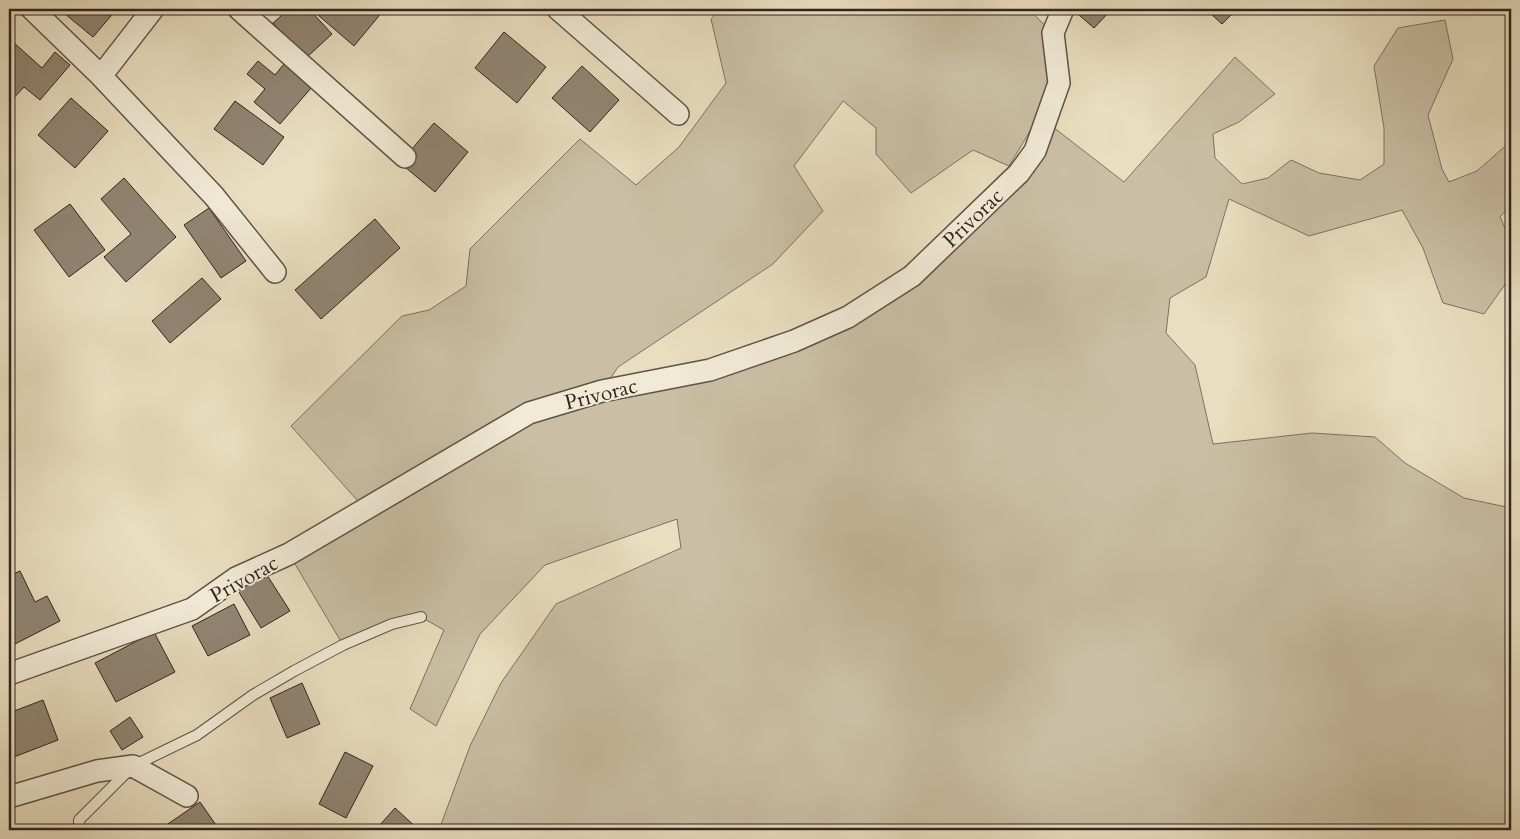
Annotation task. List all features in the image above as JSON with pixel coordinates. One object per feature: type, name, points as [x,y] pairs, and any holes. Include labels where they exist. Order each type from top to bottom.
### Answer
[{"type":"street","points":[[32,9],[101,76],[214,196],[275,272]]},
{"type":"street","points":[[101,76],[153,9]]},
{"type":"street","points":[[239,9],[405,157]]},
{"type":"street","points":[[558,9],[678,114]]},
{"type":"street","name":"Privorac","points":[[9,674],[192,609],[236,578],[289,554],[529,413],[602,392],[710,370],[794,341],[848,317],[912,276],[1019,173],[1034,151],[1059,83],[1053,33],[1063,9]]},
{"type":"street","points":[[9,797],[97,772],[133,766],[187,796]]},
{"type":"lane","points":[[79,830],[79,820],[133,766],[197,735],[252,695],[310,662],[343,645],[392,624],[421,617]]},
{"type":"shaded area","points":[[720,9],[1028,9],[1053,33],[1059,83],[1009,166],[973,150],[911,193],[876,154],[876,128],[843,101],[794,166],[823,211],[773,264],[618,367],[602,391],[710,370],[848,317],[1019,173],[1044,120],[1124,182],[1235,57],[1275,94],[1239,122],[1213,134],[1215,158],[1242,184],[1268,178],[1291,160],[1319,173],[1360,180],[1384,164],[1384,128],[1374,66],[1398,28],[1445,20],[1453,59],[1428,115],[1442,169],[1449,182],[1477,171],[1511,141],[1511,204],[1500,217],[1511,241],[1511,276],[1484,314],[1443,303],[1423,248],[1402,210],[1309,236],[1229,199],[1206,277],[1170,298],[1166,333],[1195,365],[1213,444],[1312,433],[1375,437],[1405,463],[1464,498],[1511,508],[1511,830],[439,830],[470,746],[501,683],[556,604],[681,548],[677,519],[545,565],[480,634],[436,726],[410,709],[444,630],[421,617],[343,645],[289,554],[365,509],[291,426],[402,316],[429,310],[466,286],[470,249],[580,139],[636,185],[679,147],[726,83],[711,19]]},
{"type":"building","points":[[59,9],[117,9],[93,37]]},
{"type":"building","points":[[289,9],[309,9],[332,34],[306,58],[273,23]]},
{"type":"building","points":[[311,9],[380,9],[383,11],[354,46]]},
{"type":"building","points":[[1084,9],[1111,10],[1094,28],[1079,15]]},
{"type":"building","points":[[1121,9],[1132,9],[1126,14]]},
{"type":"building","points":[[1214,9],[1237,9],[1222,24],[1210,13]]},
{"type":"building","points":[[504,32],[546,67],[517,103],[475,68]]},
{"type":"building","points":[[12,41],[42,68],[55,52],[70,65],[40,100],[24,87],[9,103],[9,45]]},
{"type":"building","points":[[258,61],[275,75],[284,64],[312,87],[280,124],[254,102],[265,89],[247,74]]},
{"type":"building","points":[[582,66],[619,100],[590,132],[552,98]]},
{"type":"building","points":[[71,98],[108,131],[75,168],[38,135]]},
{"type":"building","points":[[235,101],[284,137],[263,165],[214,129]]},
{"type":"building","points":[[434,123],[468,152],[435,192],[400,163]]},
{"type":"building","points":[[124,178],[176,237],[126,282],[104,257],[131,234],[101,199]]},
{"type":"building","points":[[70,204],[105,250],[69,277],[34,230]]},
{"type":"building","points":[[209,208],[246,261],[221,278],[184,225]]},
{"type":"building","points":[[375,219],[400,248],[321,319],[295,290]]},
{"type":"building","points":[[202,278],[221,299],[170,343],[152,321]]},
{"type":"building","points":[[20,571],[35,602],[47,596],[60,621],[13,645],[9,636],[9,576]]},
{"type":"building","points":[[265,572],[290,611],[261,628],[237,589]]},
{"type":"building","points":[[234,604],[250,635],[208,656],[192,626]]},
{"type":"building","points":[[154,632],[175,672],[116,702],[95,663]]},
{"type":"building","points":[[302,683],[320,724],[287,738],[270,698]]},
{"type":"building","points":[[43,700],[58,740],[14,757],[9,743],[9,713]]},
{"type":"building","points":[[130,717],[143,737],[122,750],[110,731]]},
{"type":"building","points":[[345,752],[373,766],[346,818],[319,804]]},
{"type":"building","points":[[200,802],[218,828],[215,830],[159,830]]},
{"type":"building","points":[[395,808],[419,830],[383,830],[379,826]]}]
